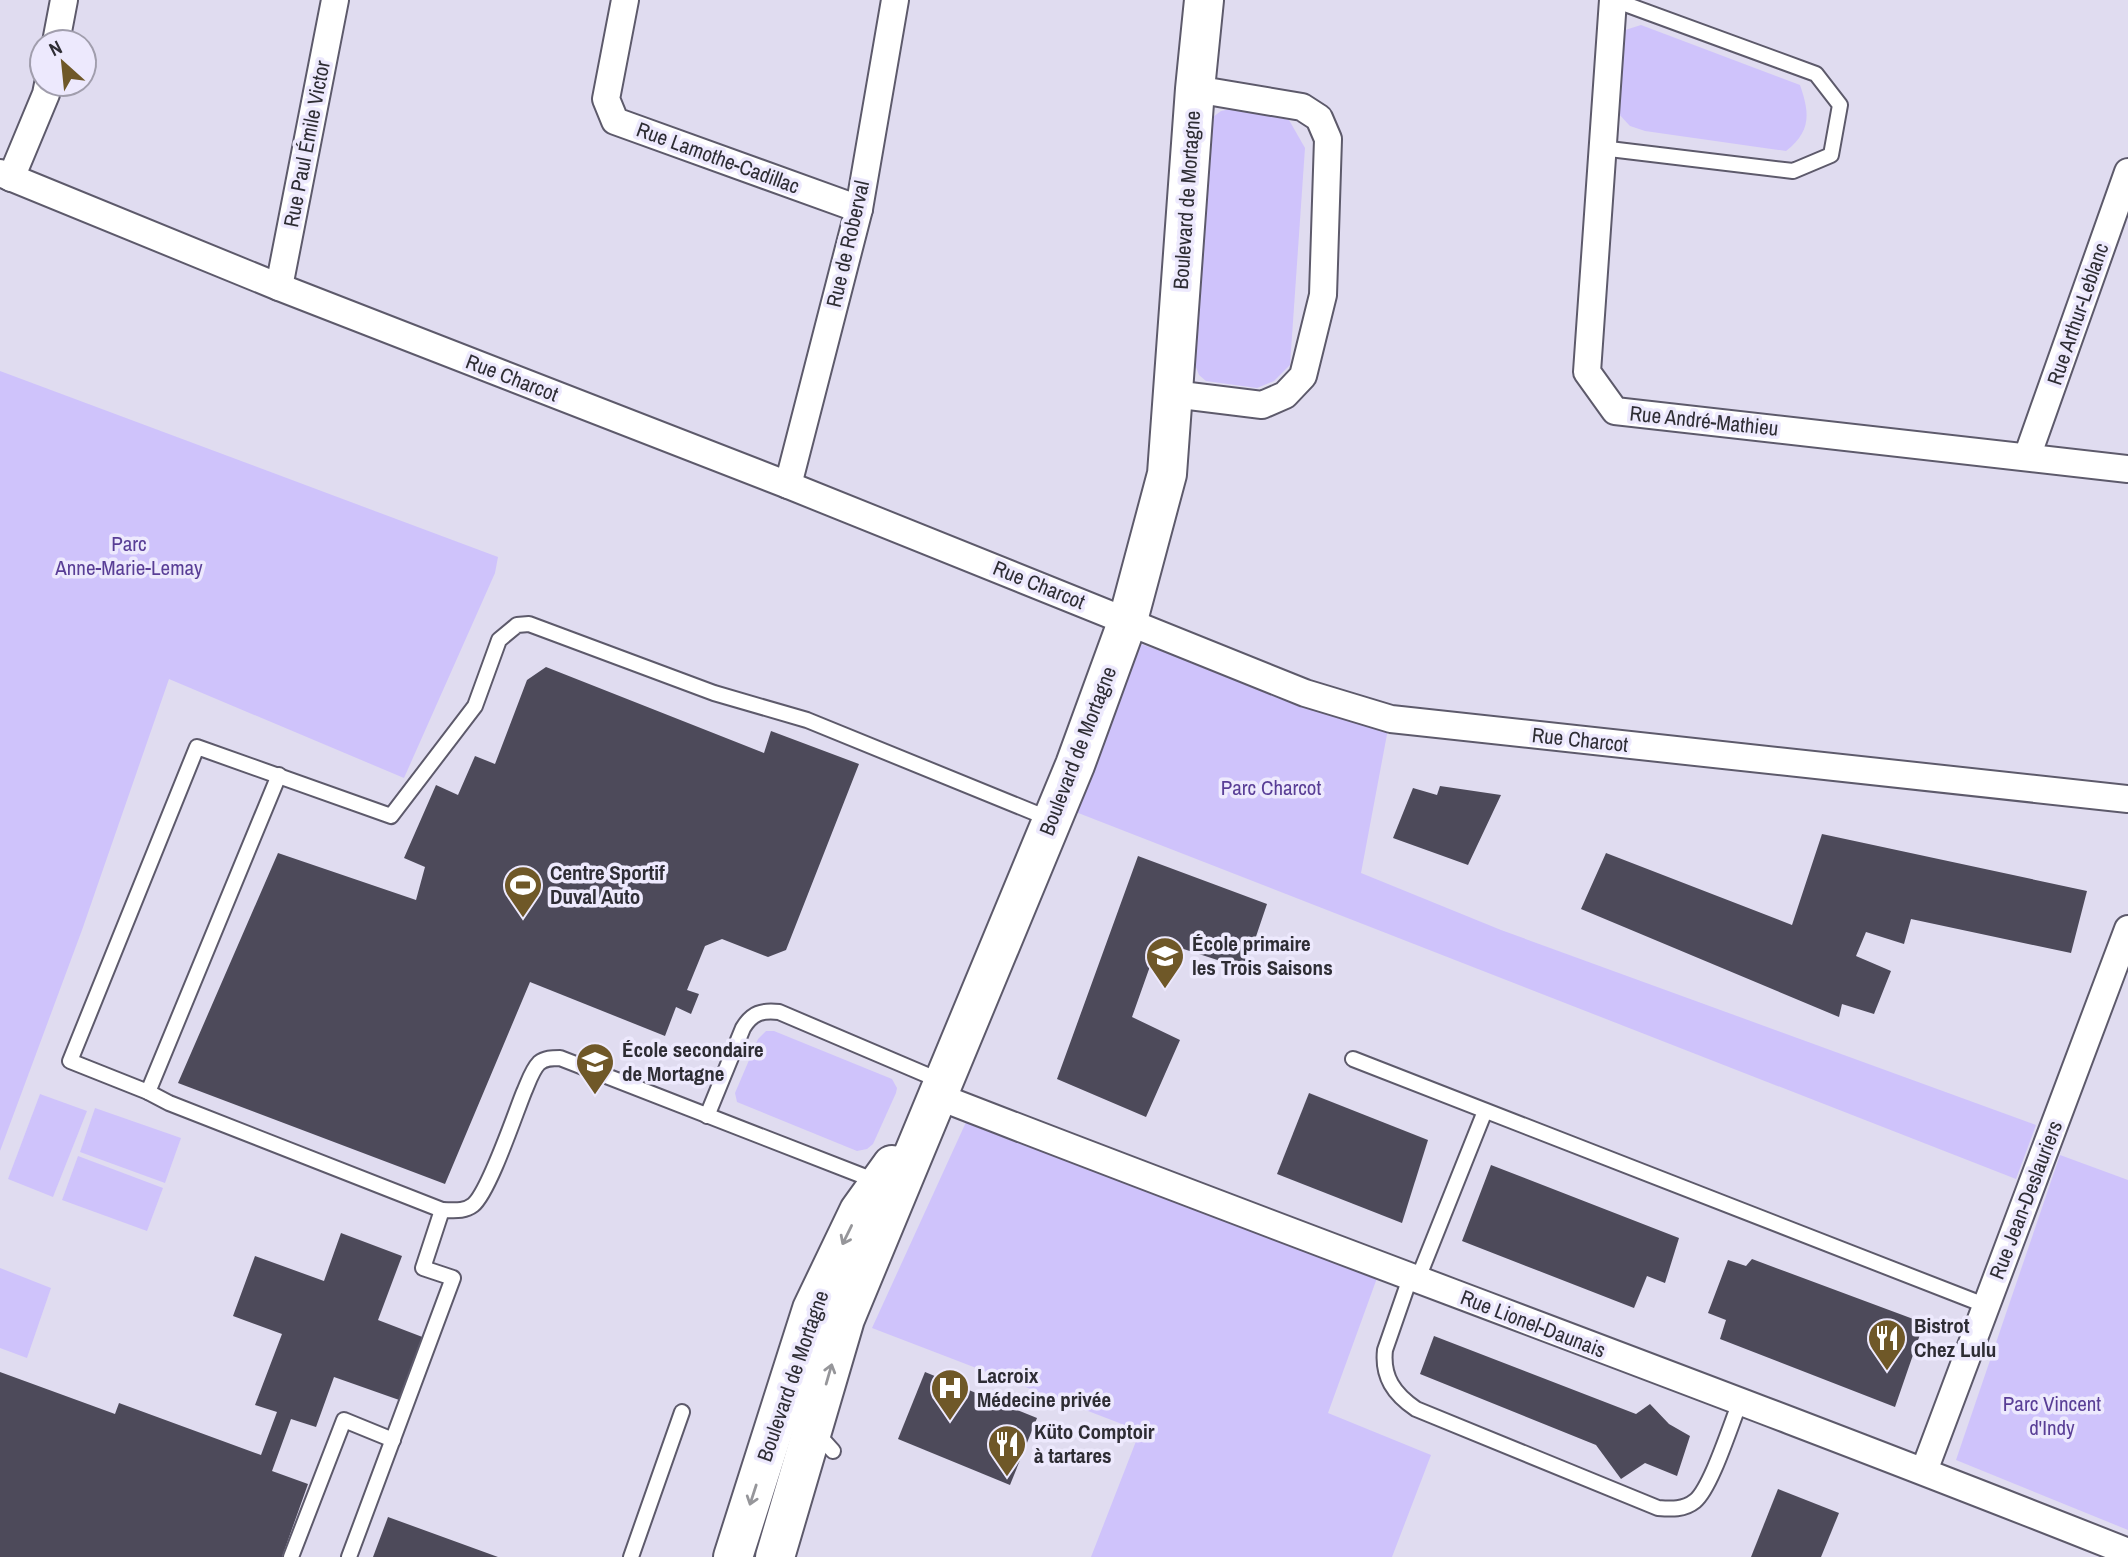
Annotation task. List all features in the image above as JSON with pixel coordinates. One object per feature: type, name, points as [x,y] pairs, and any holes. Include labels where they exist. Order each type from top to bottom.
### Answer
[{"type":"street","points":[[59,28],[64,0]]},
{"type":"street","name":"Rue Paul Émile Victor","points":[[279,287],[335,0]]},
{"type":"street","name":"Rue Lamothe-Cadillac","points":[[625,0],[606,99],[615,121],[859,209]]},
{"type":"street","name":"Rue de Roberval","points":[[788,485],[859,209],[895,0]]},
{"type":"street","name":"Boulevard de Mortagne","points":[[775,1557],[823,1440],[845,1318],[1075,765],[1128,620],[1167,474],[1204,0]]},
{"type":"street","name":"Rue André-Mathieu","points":[[1613,0],[1587,372],[1615,411],[2128,469]]},
{"type":"street","name":"Boulevard de Mortagne","points":[[1173,394],[1262,405],[1285,395],[1303,376],[1323,295],[1328,139],[1318,118],[1302,107],[1195,89]]},
{"type":"street","points":[[6,176],[44,98]]},
{"type":"street","name":"Rue Arthur-Leblanc","points":[[2027,457],[2128,172]]},
{"type":"street","name":"Rue Charcot","points":[[6,176],[279,287],[1128,620],[1305,693],[1391,719],[2128,799]]},
{"type":"street","name":"Rue Jean-Deslauriers","points":[[1924,1471],[2128,929]]},
{"type":"street","name":"Boulevard de Mortagne","points":[[733,1557],[812,1309],[859,1211],[940,1089]]},
{"type":"street","name":"Rue Lionel-Daunais","points":[[940,1089],[1414,1279],[1924,1471],[2128,1552]]},
{"type":"lane","points":[[1601,148],[1793,171],[1830,155],[1840,105],[1816,74],[1613,0]]},
{"type":"lane","points":[[880,1183],[559,1058],[548,1058],[538,1064],[529,1080],[479,1199],[460,1210],[442,1210],[169,1103],[70,1061],[197,747],[391,816],[475,706],[499,640],[517,625],[529,624],[714,693],[807,720],[1052,820]]},
{"type":"lane","points":[[148,1092],[279,775]]},
{"type":"lane","points":[[707,1115],[748,1020],[756,1013],[766,1011],[779,1012],[940,1089]]},
{"type":"lane","points":[[1353,1059],[1987,1306]]},
{"type":"lane","points":[[1485,1111],[1385,1350],[1384,1362],[1392,1387],[1403,1400],[1416,1409],[1658,1507],[1674,1509],[1696,1500],[1710,1478],[1740,1402]]},
{"type":"lane","points":[[349,1557],[453,1278],[423,1268],[442,1210]]},
{"type":"lane","points":[[631,1557],[682,1412]]},
{"type":"lane","points":[[291,1557],[344,1420],[393,1440]]},
{"type":"green space","points":[[1641,25],[1800,85],[1807,113],[1800,136],[1786,151],[1645,131],[1630,126],[1616,111],[1622,31]]},
{"type":"green space","points":[[1236,108],[1289,120],[1305,148],[1290,365],[1274,381],[1257,388],[1206,381],[1199,375],[1192,357],[1209,120],[1221,111]]},
{"type":"green space","name":"Parc Anne-Marie-Lemay","points":[[0,371],[498,557],[495,573],[404,778],[169,679],[82,930],[0,1151]]},
{"type":"green space","name":"Parc Charcot","points":[[1132,641],[1388,729],[1361,873],[1501,930],[2036,1125],[2016,1179],[1068,809]]},
{"type":"green space","points":[[766,1031],[774,1031],[892,1079],[897,1088],[896,1093],[873,1144],[867,1149],[857,1151],[737,1102],[735,1093],[758,1039]]},
{"type":"green space","points":[[40,1094],[87,1111],[53,1197],[8,1179]]},
{"type":"green space","points":[[95,1108],[181,1138],[165,1183],[80,1152]]},
{"type":"green space","points":[[972,1109],[1381,1267],[1328,1413],[1431,1455],[1392,1557],[1091,1557],[1140,1431],[872,1328]]},
{"type":"green space","name":"Parc Vincent d'Indy","points":[[2060,1155],[2128,1180],[2128,1530],[1956,1460]]},
{"type":"green space","points":[[78,1156],[163,1188],[147,1231],[62,1200]]},
{"type":"green space","points":[[0,1268],[51,1288],[27,1358],[0,1348]]},
{"type":"building","name":"Centre Sportif Duval Auto","points":[[546,667],[764,753],[771,731],[859,764],[786,950],[768,957],[722,939],[705,946],[687,990],[699,994],[691,1014],[676,1007],[665,1036],[530,982],[445,1184],[178,1083],[278,853],[416,900],[425,867],[404,858],[436,785],[458,795],[475,756],[495,764],[527,680]]},
{"type":"building","points":[[1440,786],[1501,795],[1468,865],[1393,838],[1413,788],[1437,795]]},
{"type":"building","points":[[1822,834],[2087,891],[2071,953],[1911,919],[1904,944],[1866,932],[1856,956],[1891,971],[1874,1014],[1842,1004],[1839,1017],[1581,909],[1606,853],[1792,925]]},
{"type":"building","points":[[1138,856],[1267,904],[1245,969],[1159,941],[1132,1017],[1180,1040],[1146,1117],[1057,1079]]},
{"type":"building","points":[[1309,1093],[1428,1140],[1402,1223],[1277,1174]]},
{"type":"building","points":[[1491,1165],[1679,1238],[1665,1283],[1647,1276],[1634,1308],[1462,1241]]},
{"type":"building","points":[[341,1233],[402,1256],[378,1320],[425,1338],[402,1401],[334,1377],[316,1427],[291,1419],[272,1471],[308,1484],[282,1557],[0,1557],[0,1372],[115,1414],[119,1403],[261,1455],[277,1412],[255,1405],[282,1334],[233,1316],[255,1256],[324,1281]]},
{"type":"building","points":[[1752,1259],[1924,1323],[1895,1407],[1720,1339],[1726,1320],[1708,1313],[1728,1260],[1746,1266]]},
{"type":"building","points":[[1434,1336],[1636,1414],[1650,1404],[1669,1424],[1690,1436],[1677,1476],[1645,1463],[1621,1479],[1596,1445],[1420,1374]]},
{"type":"building","points":[[925,1372],[1037,1418],[1010,1485],[898,1439]]},
{"type":"building","points":[[1778,1489],[1839,1513],[1821,1557],[1751,1557]]},
{"type":"building","points":[[388,1517],[498,1557],[373,1557]]},
{"type":"place","name":"Centre Sportif Duval Auto","points":[[523,919]]},
{"type":"place","name":"École primaire les Trois Saisons","points":[[1165,990]]},
{"type":"place","name":"École secondaire de Mortagne","points":[[595,1096]]},
{"type":"place","name":"Bistrot Chez Lulu","points":[[1887,1372]]},
{"type":"place","name":"Lacroix Médecine privée","points":[[950,1422]]},
{"type":"place","name":"Küto Comptoir à tartares","points":[[1007,1478]]}]
